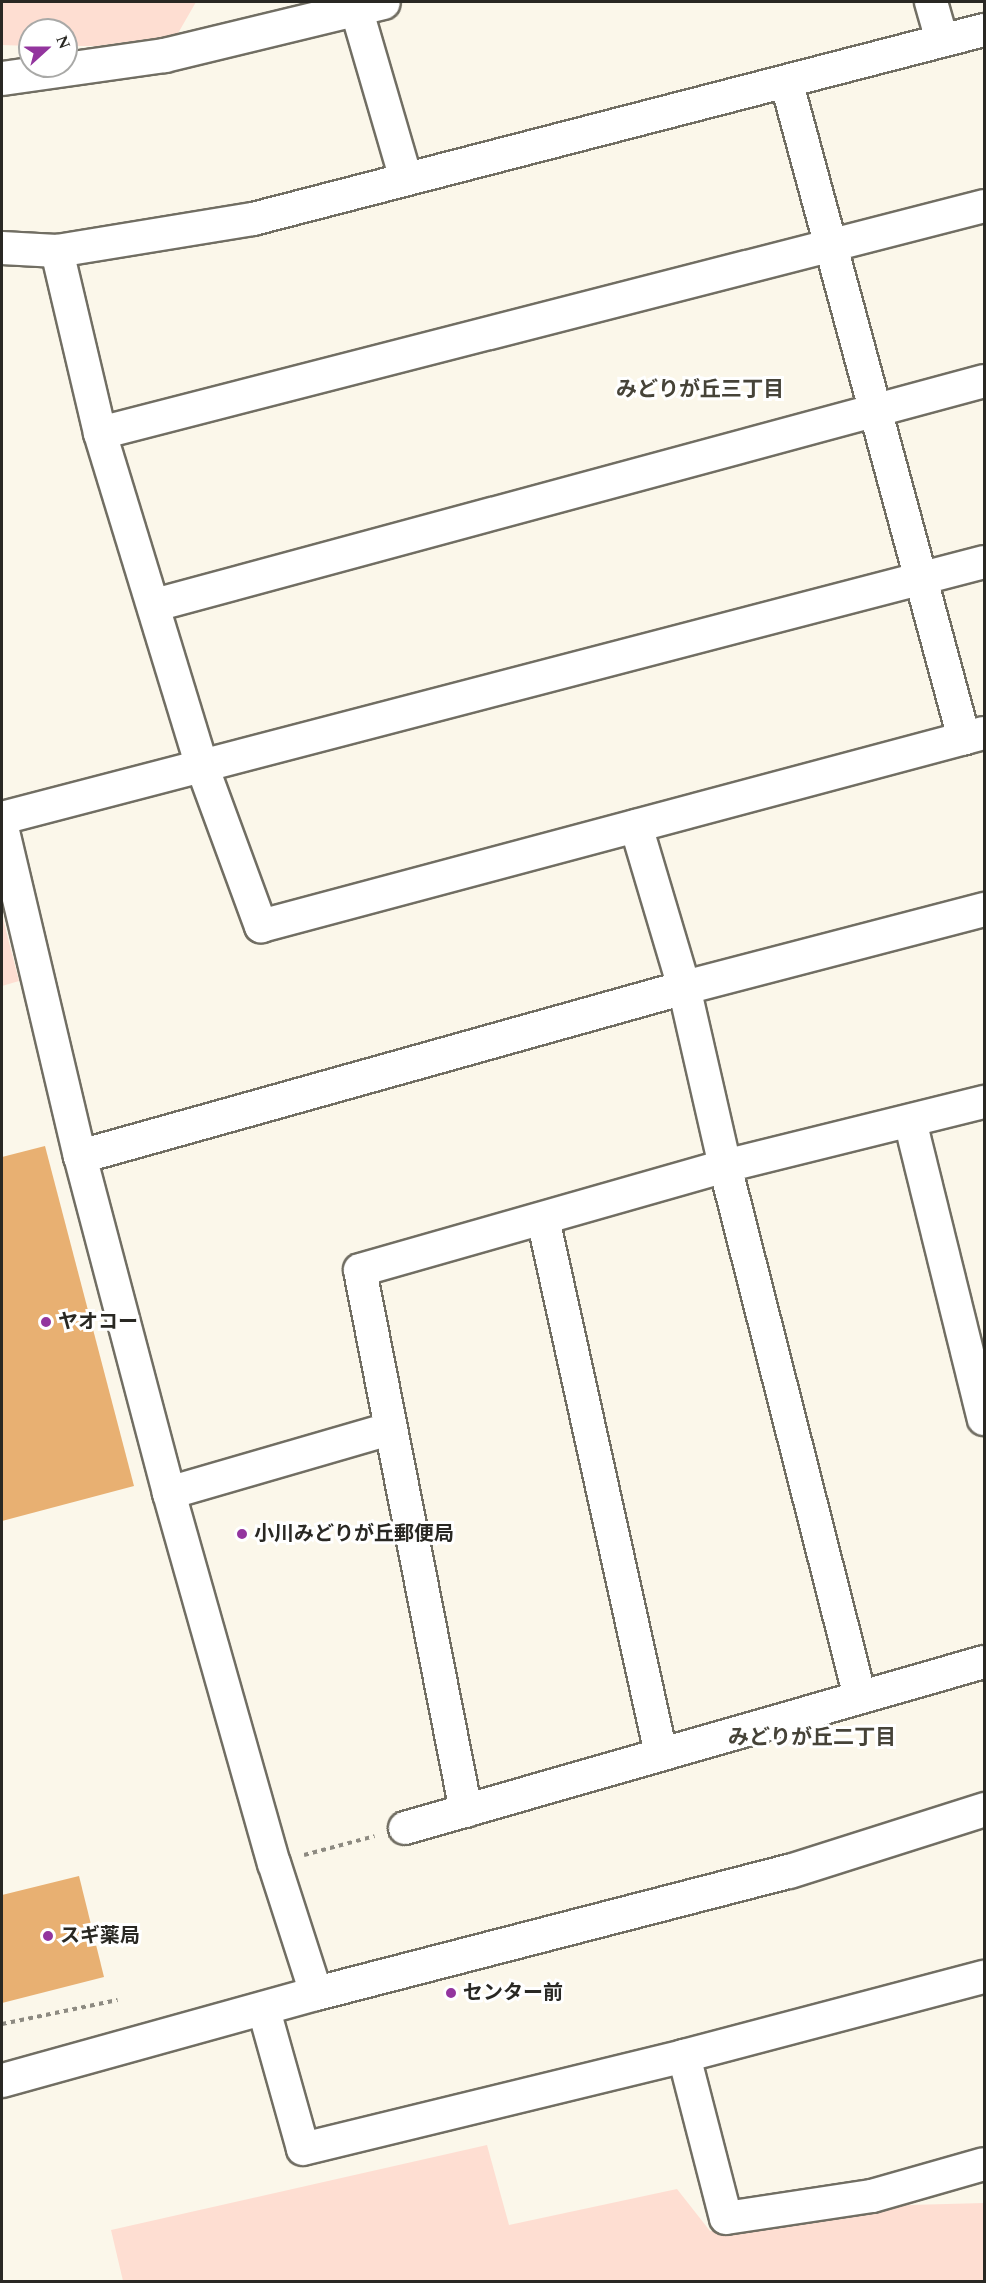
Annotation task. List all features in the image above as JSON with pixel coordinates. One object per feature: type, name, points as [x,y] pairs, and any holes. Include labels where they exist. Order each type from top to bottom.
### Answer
[{"type":"street","points":[[931,2],[942,40]]},
{"type":"street","points":[[2,78],[164,55],[369,5],[406,179]]},
{"type":"street","points":[[2,248],[57,251],[253,219],[787,84],[984,30]]},
{"type":"street","points":[[57,251],[100,433],[155,605],[202,766],[261,926],[974,736],[921,579],[787,84]]},
{"type":"street","points":[[100,433],[832,248],[984,206]]},
{"type":"street","points":[[155,605],[984,381]]},
{"type":"street","points":[[2,818],[984,562]]},
{"type":"street","points":[[636,826],[684,987],[725,1166],[860,1697]]},
{"type":"street","points":[[2,827],[80,1156],[169,1493],[274,1863],[316,1993]]},
{"type":"street","points":[[80,1156],[684,987],[984,909]]},
{"type":"street","points":[[466,1811],[360,1270],[725,1166],[984,1102]]},
{"type":"street","points":[[910,1120],[984,1419]]},
{"type":"street","points":[[543,1219],[661,1754]]},
{"type":"street","points":[[169,1493],[390,1429]]},
{"type":"street","points":[[405,1828],[984,1662]]},
{"type":"street","points":[[2,2080],[264,2010],[316,1993],[789,1871],[984,1809]]},
{"type":"street","points":[[264,2010],[303,2149],[684,2056],[984,1977]]},
{"type":"street","points":[[684,2056],[726,2218],[872,2196],[984,2164]]},
{"type":"path","points":[[274,1863],[405,1828]]},
{"type":"path","points":[[2,2024],[118,2000]]},
{"type":"shaded area","points":[[2,2],[196,2],[177,35],[97,46],[78,46],[78,18],[18,18],[18,46],[2,45]]},
{"type":"shaded area","points":[[2,915],[19,981],[2,986]]},
{"type":"shaded area","points":[[487,2145],[509,2225],[677,2189],[710,2231],[872,2206],[984,2203],[984,2281],[123,2281],[111,2230]]},
{"type":"building","name":"ヤオコー","points":[[45,1146],[134,1486],[2,1521],[2,1157]]},
{"type":"building","name":"スギ薬局","points":[[79,1876],[104,1977],[2,2003],[2,1895]]},
{"type":"place","name":"ヤオコー","points":[[46,1322]]},
{"type":"place","name":"小川みどりが丘郵便局","points":[[242,1534]]},
{"type":"place","name":"スギ薬局","points":[[48,1936]]},
{"type":"place","name":"センター前","points":[[451,1993]]},
{"type":"district","name":"みどりが丘三丁目","points":[[700,390]]},
{"type":"district","name":"みどりが丘二丁目","points":[[812,1738]]}]
